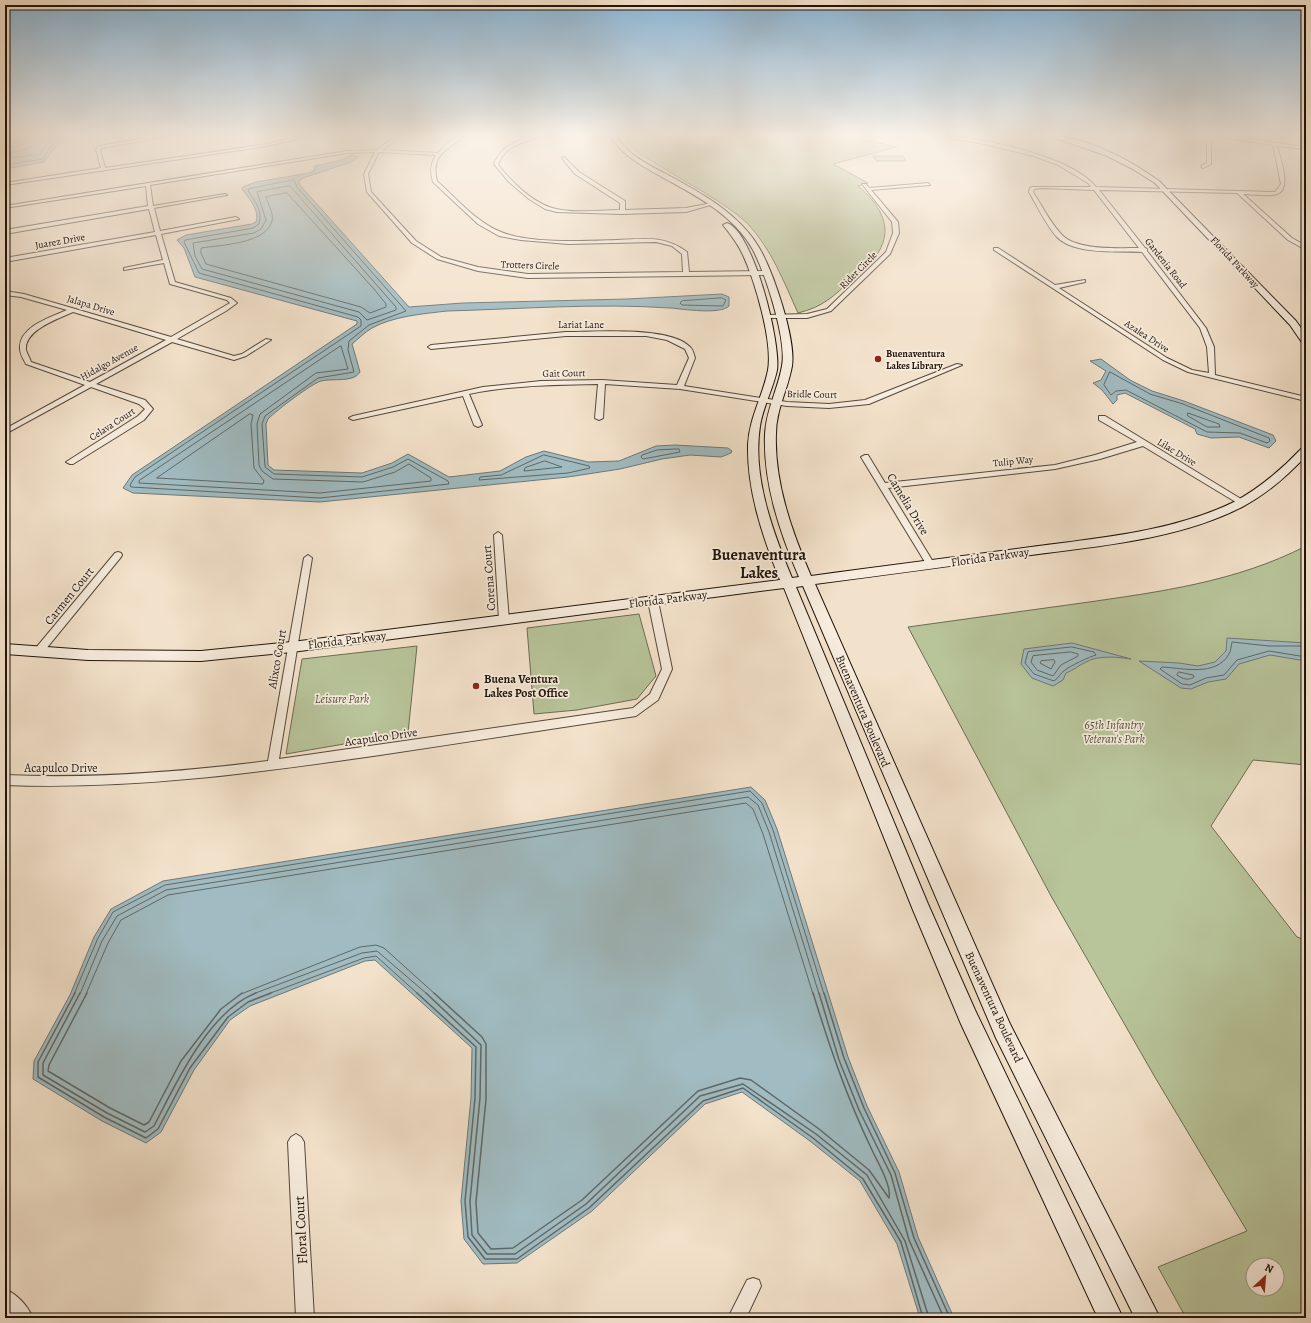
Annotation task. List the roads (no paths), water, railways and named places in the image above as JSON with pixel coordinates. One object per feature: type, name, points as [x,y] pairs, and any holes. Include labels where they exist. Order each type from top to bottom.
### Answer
[{"type":"main road","name":"Buenaventura Boulevard","points":[[695,198],[729,217],[750,238],[760,256],[766,273],[788,347],[789,362],[772,419],[772,458],[776,484],[790,541],[806,581],[1003,1031],[1148,1318]]},
{"type":"main road","name":"Buenaventura Boulevard","points":[[697,198],[708,205],[717,217],[734,234],[748,256],[774,348],[772,373],[761,400],[754,434],[754,455],[759,492],[770,539],[922,910],[968,1017],[1111,1318]]},
{"type":"main road","name":"Florida Parkway","points":[[1173,198],[1293,324],[1306,342]]},
{"type":"main road","points":[[1293,324],[1304,324]]},
{"type":"main road","name":"Florida Parkway","points":[[5,649],[88,655],[201,656],[292,647],[1101,542],[1167,530],[1205,519],[1242,502],[1278,480],[1306,450]]},
{"type":"street","points":[[5,207],[63,198]]},
{"type":"street","points":[[126,269],[166,261],[151,208],[150,198]]},
{"type":"street","points":[[5,232],[209,198]]},
{"type":"street","name":"Trotters Circle","points":[[374,198],[414,242],[439,258],[478,269],[528,276],[766,273]]},
{"type":"street","points":[[453,198],[488,229],[509,237],[543,242],[656,240],[674,245],[685,253],[686,273]]},
{"type":"street","points":[[532,198],[543,206],[553,210],[571,212],[686,210],[708,205]]},
{"type":"street","points":[[616,198],[623,202],[622,212]]},
{"type":"street","name":"Rider Circle","points":[[766,317],[807,316],[830,310],[888,253],[896,233],[895,222],[875,198]]},
{"type":"street","points":[[1035,198],[1059,236],[1065,241],[1095,248],[1145,250]]},
{"type":"street","name":"Gardenia Road","points":[[1104,198],[1199,321],[1209,338],[1214,358],[1212,376]]},
{"type":"street","points":[[1244,198],[1290,239],[1306,248]]},
{"type":"street","name":"Juarez Drive","points":[[5,260],[236,219]]},
{"type":"street","name":"Azalea Drive","points":[[996,249],[1165,359],[1190,371],[1306,399]]},
{"type":"street","name":"Hidalgo Avenue","points":[[5,432],[234,303],[230,299],[172,283],[166,261]]},
{"type":"street","points":[[1054,286],[1083,281]]},
{"type":"street","name":"Jalapa Drive","points":[[5,293],[22,295],[234,358],[244,355],[268,340]]},
{"type":"street","points":[[72,310],[38,326],[26,336],[23,348],[28,363],[90,384]]},
{"type":"street","name":"Lariat Lane","points":[[431,347],[566,334],[646,334],[669,338],[688,348],[692,358],[680,387]]},
{"type":"street","name":"Bridle Court","points":[[777,403],[829,406],[866,402],[959,365]]},
{"type":"street","points":[[599,418],[602,382]]},
{"type":"street","name":"Gait Court","points":[[353,418],[465,393],[541,383],[602,382],[680,387],[777,403]]},
{"type":"street","name":"Celava Court","points":[[70,462],[141,418],[149,409],[142,402],[90,384]]},
{"type":"street","points":[[465,393],[478,425]]},
{"type":"street","name":"Lilac Drive","points":[[1102,418],[1242,502]]},
{"type":"street","name":"Tulip Way","points":[[883,486],[1055,467],[1097,457],[1143,443]]},
{"type":"street","name":"Camelia Drive","points":[[865,457],[930,565]]},
{"type":"street","name":"Corena Court","points":[[498,535],[504,620]]},
{"type":"street","name":"Carmen Court","points":[[38,652],[118,554]]},
{"type":"street","name":"Alixco Court","points":[[273,765],[308,558]]},
{"type":"street","name":"Acapulco Drive","points":[[5,780],[49,783],[164,778],[273,765],[636,712],[654,698],[667,669],[653,601]]},
{"type":"street","name":"Floral Court","points":[[296,1142],[305,1318]]},
{"type":"street","points":[[737,1318],[753,1286]]},
{"type":"street","points":[[5,1298],[17,1308],[24,1318]]},
{"type":"water","points":[[248,198],[311,198],[409,307],[463,303],[627,299],[722,294],[729,297],[729,306],[724,309],[710,311],[614,306],[447,311],[408,316],[381,324],[372,328],[352,344],[360,372],[357,375],[348,379],[326,380],[316,383],[268,419],[266,424],[268,465],[274,470],[362,473],[392,463],[408,454],[449,477],[500,471],[526,457],[544,451],[588,462],[619,461],[656,446],[675,445],[728,448],[732,451],[731,453],[721,457],[690,455],[662,459],[620,469],[568,477],[320,502],[133,493],[123,488],[132,475],[357,324],[357,321],[195,277],[184,248],[177,240],[186,235],[252,224],[256,222],[257,217],[255,208]]},
{"type":"water","points":[[1101,359],[1130,380],[1152,391],[1184,401],[1273,435],[1276,441],[1269,448],[1239,437],[1211,438],[1197,434],[1195,429],[1125,393],[1117,395],[1117,400],[1113,404],[1102,390],[1093,383],[1101,380],[1106,371],[1090,361]]},
{"type":"water","points":[[1227,638],[1306,643],[1306,661],[1270,655],[1239,664],[1226,679],[1208,682],[1191,689],[1181,688],[1139,661],[1179,663],[1198,666],[1215,662],[1226,651]]},
{"type":"water","points":[[1072,643],[1131,659],[1108,657],[1096,658],[1083,663],[1066,673],[1063,680],[1053,686],[1032,678],[1021,664],[1024,649]]},
{"type":"water","points":[[751,787],[765,800],[777,829],[848,1057],[867,1106],[899,1172],[918,1237],[954,1318],[920,1318],[897,1244],[860,1181],[810,1141],[742,1092],[705,1104],[592,1211],[517,1263],[483,1264],[464,1239],[461,1201],[471,1098],[472,1048],[375,960],[365,961],[250,1006],[230,1020],[194,1070],[161,1132],[146,1143],[102,1121],[33,1079],[34,1061],[70,995],[94,937],[111,909],[163,881]]},
{"type":"place","name":"Buenaventura Lakes Library","points":[[878,359]]},
{"type":"place","name":"Buena Ventura Lakes Post Office","points":[[476,686]]},
{"type":"district","name":"Buenaventura Lakes","points":[[759,564]]},
{"type":"park label","name":"Leisure Park","points":[[342,699]]},
{"type":"park label","name":"65th Infantry Veteran's Park","points":[[1114,732]]}]
